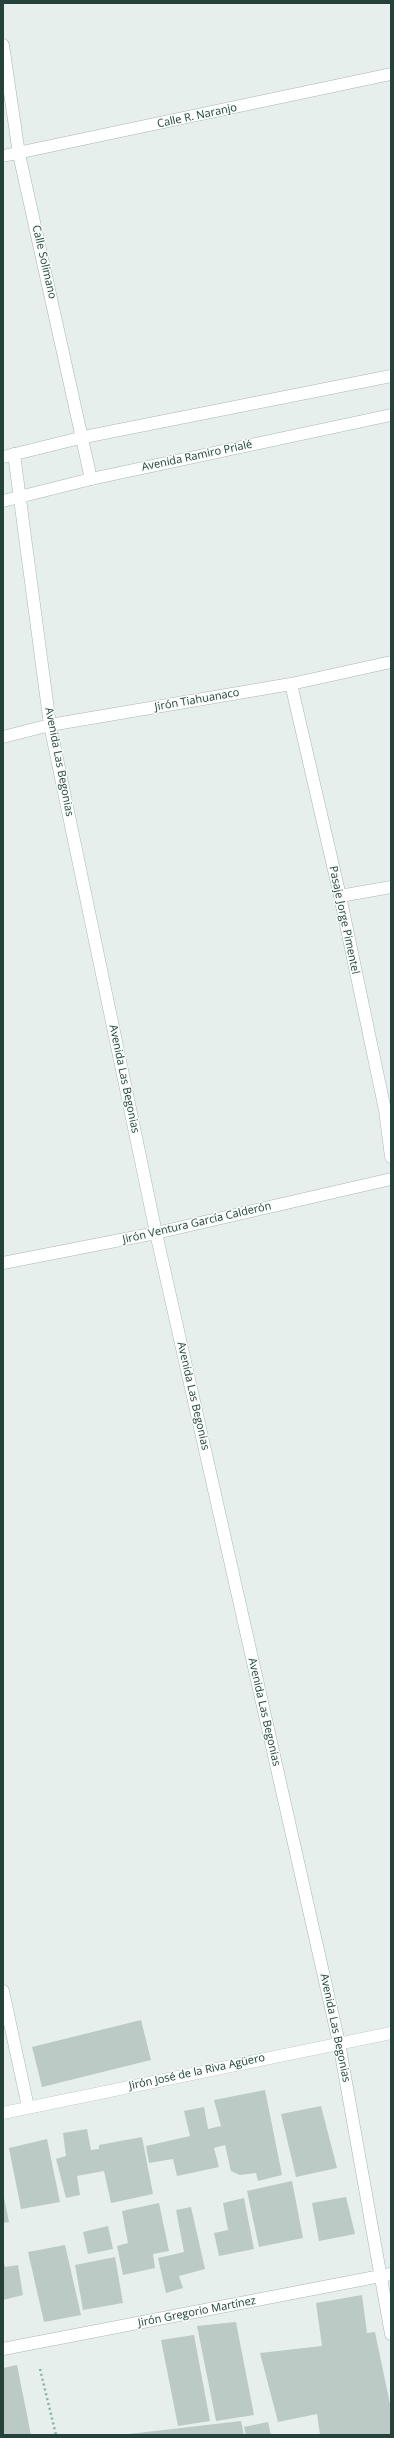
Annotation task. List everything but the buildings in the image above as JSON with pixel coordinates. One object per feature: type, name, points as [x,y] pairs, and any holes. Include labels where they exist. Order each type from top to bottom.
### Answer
[{"type":"street","name":"Calle Solimano","points":[[3,45],[19,154],[84,437],[92,478]]},
{"type":"street","name":"Calle R. Naranjo","points":[[3,156],[19,154],[391,74]]},
{"type":"street","points":[[9,456],[84,437],[391,376]]},
{"type":"street","name":"Avenida Ramiro Prialé","points":[[3,501],[92,478],[391,415]]},
{"type":"street","name":"Avenida Las Begonias","points":[[9,456],[21,497],[50,725],[156,1233],[339,2043],[385,2275],[391,2334]]},
{"type":"street","name":"Jirón Tiahuanaco","points":[[3,737],[50,725],[292,684],[391,662]]},
{"type":"street","name":"Pasaje Jorge Pimentel","points":[[292,684],[388,1110],[391,1156]]},
{"type":"street","points":[[340,896],[391,887]]},
{"type":"street","name":"Jirón Ventura García Calderón","points":[[3,1263],[156,1233],[391,1179]]},
{"type":"street","points":[[3,1991],[28,2107]]},
{"type":"street","name":"Jirón José de la Riva Agüero","points":[[3,2113],[391,2033]]},
{"type":"street","name":"Jirón Gregorio Martínez","points":[[3,2349],[385,2275]]},
{"type":"path","points":[[34,2344],[56,2435]]}]
